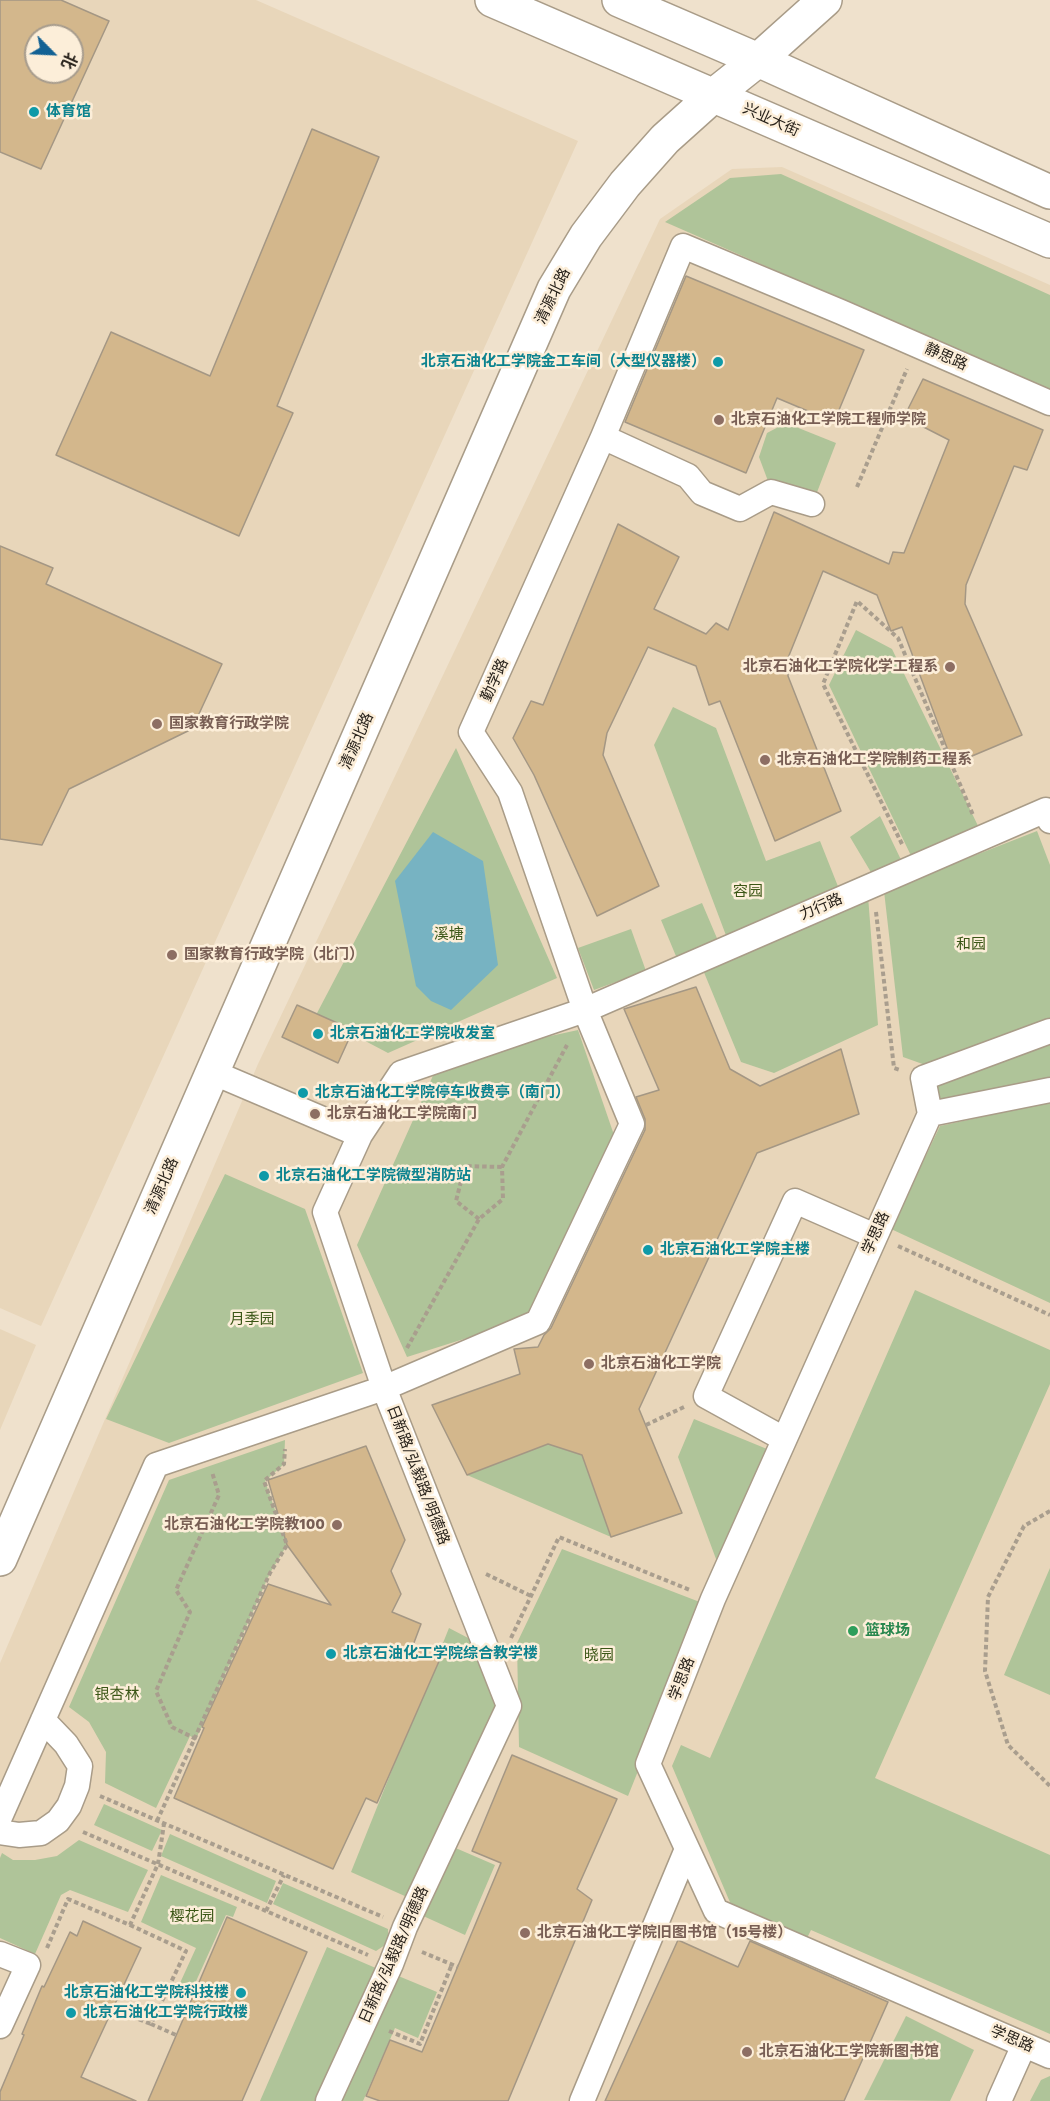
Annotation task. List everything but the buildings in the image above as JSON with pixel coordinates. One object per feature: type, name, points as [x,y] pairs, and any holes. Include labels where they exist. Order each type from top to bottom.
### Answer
[{"type":"street","name":"兴业大街","points":[[492,0],[1050,241]]},
{"type":"street","points":[[619,0],[1050,192]]},
{"type":"street","name":"清源北路","points":[[0,1559],[554,289],[586,236],[625,184],[665,139],[825,0]]},
{"type":"street","name":"静思路","points":[[603,438],[683,246],[1050,403]]},
{"type":"street","points":[[603,438],[688,476],[702,493],[740,509],[771,492],[812,504]]},
{"type":"street","name":"勤学路","points":[[585,1010],[510,792],[471,732],[603,438]]},
{"type":"street","name":"力行路","points":[[384,1388],[325,1212],[360,1135],[401,1073],[585,1010],[1049,810]]},
{"type":"street","points":[[384,1388],[538,1322],[632,1124],[585,1010]]},
{"type":"street","points":[[1050,1031],[923,1078],[930,1114],[1050,1090]]},
{"type":"street","points":[[212,1072],[360,1135]]},
{"type":"street","name":"学思路","points":[[930,1114],[713,1599],[648,1764],[716,1911],[1050,2056]]},
{"type":"street","points":[[784,1439],[706,1396],[795,1201],[875,1236]]},
{"type":"street","name":"日新路/弘毅路/明德路","points":[[0,1817],[156,1465],[384,1388],[508,1706],[328,2101]]},
{"type":"street","points":[[0,1832],[19,1835],[41,1833],[58,1821],[69,1806],[77,1786],[80,1767],[66,1744],[43,1720]]},
{"type":"street","points":[[582,2101],[687,1849]]},
{"type":"street","points":[[0,1954],[28,1965],[0,2026]]},
{"type":"street","points":[[999,2101],[1024,2045]]},
{"type":"path","points":[[857,487],[917,345]]},
{"type":"path","points":[[913,868],[823,684],[857,601],[898,638],[983,837]]},
{"type":"path","points":[[873,885],[894,1068],[923,1078]]},
{"type":"path","points":[[407,1348],[478,1219],[503,1199],[502,1167],[585,1010]]},
{"type":"path","points":[[478,1219],[456,1201],[465,1166],[502,1167]]},
{"type":"path","points":[[875,1236],[1050,1315]]},
{"type":"path","points":[[646,1425],[706,1396]]},
{"type":"path","points":[[157,1821],[270,1573],[287,1545],[264,1481],[284,1464],[286,1421]]},
{"type":"path","points":[[196,1739],[172,1727],[156,1691],[190,1612],[176,1590],[219,1494],[205,1448]]},
{"type":"path","points":[[1050,1511],[1024,1526],[988,1597],[985,1671],[1008,1745],[1050,1786]]},
{"type":"path","points":[[495,1672],[559,1537],[713,1599]]},
{"type":"path","points":[[451,1558],[531,1596]]},
{"type":"path","points":[[77,1786],[284,1875],[399,1945]]},
{"type":"path","points":[[58,1821],[266,1911],[399,1945],[458,1967]]},
{"type":"path","points":[[130,1925],[158,1864],[164,1824]]},
{"type":"path","points":[[266,1911],[284,1875]]},
{"type":"path","points":[[45,1951],[68,1899],[186,1951],[151,2024]]},
{"type":"path","points":[[383,2040],[387,2030],[420,2044],[452,1965]]},
{"type":"path","points":[[125,2014],[176,2035]]},
{"type":"shaded area","name":"国家教育行政学院","points":[[0,0],[256,0],[578,141],[41,1326],[0,1308]]},
{"type":"shaded area","name":"北京石油化工学院","points":[[782,167],[1050,285],[1050,2101],[0,2101],[0,1663],[258,1064],[660,219],[732,169]]},
{"type":"shaded area","points":[[0,1329],[36,1345],[0,1430]]},
{"type":"green space","points":[[781,174],[1050,295],[1050,391],[665,222],[730,178]]},
{"type":"green space","points":[[786,423],[836,443],[814,500],[768,481],[759,457],[767,433]]},
{"type":"green space","points":[[856,630],[892,649],[981,832],[915,864],[829,685]]},
{"type":"green space","name":"容园","points":[[673,707],[716,728],[766,861],[820,841],[841,894],[727,938],[654,745]]},
{"type":"green space","name":"溪塘","points":[[456,748],[557,978],[388,1053],[316,1015]]},
{"type":"green space","points":[[880,816],[903,864],[875,879],[850,837]]},
{"type":"green space","name":"和园","points":[[1037,831],[1050,865],[1050,1020],[931,1067],[903,1057],[884,891]]},
{"type":"green space","points":[[868,896],[878,1025],[774,1073],[741,1062],[703,970]]},
{"type":"green space","points":[[702,903],[719,943],[678,961],[661,920]]},
{"type":"green space","points":[[631,929],[646,971],[594,990],[578,948]]},
{"type":"green space","points":[[578,1030],[614,1135],[527,1319],[407,1357],[357,1245],[440,1060]]},
{"type":"green space","points":[[1050,1031],[1050,1090],[930,1114],[923,1078]]},
{"type":"green space","points":[[1050,1102],[1050,1303],[891,1229],[940,1126]]},
{"type":"green space","name":"月季园","points":[[225,1174],[305,1209],[363,1373],[169,1443],[106,1419]]},
{"type":"green space","name":"篮球场","points":[[915,1290],[1050,1350],[1050,1384],[875,1778],[1050,1855],[1050,2034],[811,1930],[806,1940],[732,1907],[672,1766],[681,1745],[710,1758]]},
{"type":"green space","points":[[694,1419],[767,1449],[719,1567],[678,1457]]},
{"type":"green space","name":"银杏林","points":[[285,1440],[284,1464],[265,1481],[287,1545],[270,1573],[196,1739],[190,1736],[156,1808],[105,1783],[106,1752],[89,1722],[69,1707],[169,1480]]},
{"type":"green space","points":[[548,1444],[582,1455],[611,1537],[467,1475]]},
{"type":"green space","name":"晓园","points":[[562,1549],[705,1604],[628,1796],[519,1747],[517,1643]]},
{"type":"green space","points":[[1050,1568],[1050,1695],[1004,1675]]},
{"type":"green space","points":[[449,1628],[472,1640],[498,1705],[407,1897],[351,1872]]},
{"type":"green space","points":[[104,1804],[162,1830],[152,1851],[94,1825]]},
{"type":"green space","points":[[170,1834],[276,1881],[267,1903],[161,1856]]},
{"type":"green space","points":[[79,1840],[148,1870],[128,1912],[70,1890],[61,1895],[35,1954],[0,1938],[0,1858],[2,1853],[13,1860],[35,1860],[57,1856]]},
{"type":"green space","points":[[451,1846],[495,1865],[465,1935],[421,1915]]},
{"type":"green space","name":"樱花园","points":[[161,1875],[237,1907],[233,1917],[226,1915],[188,1999],[175,1994],[196,1948],[141,1922]]},
{"type":"green space","points":[[283,1883],[388,1929],[388,1943],[376,1951],[273,1904]]},
{"type":"green space","points":[[327,1947],[378,1969],[320,2101],[260,2101]]},
{"type":"green space","points":[[396,1975],[437,1992],[418,2038],[395,2028],[363,2101],[342,2101]]},
{"type":"green space","points":[[906,2016],[974,2050],[950,2101],[864,2100]]},
{"type":"green space","points":[[1050,2076],[1050,2101],[1030,2101],[1041,2080]]},
{"type":"water","points":[[433,832],[483,861],[498,965],[451,1010],[431,1001],[416,986],[395,881]]},
{"type":"place","name":"体育馆","points":[[34,112]]},
{"type":"place","name":"北京石油化工学院金工车间（大型仪器楼）","points":[[718,362]]},
{"type":"place","name":"北京石油化工学院工程师学院","points":[[719,420]]},
{"type":"place","name":"北京石油化工学院化学工程系","points":[[950,667]]},
{"type":"place","name":"国家教育行政学院","points":[[157,724]]},
{"type":"place","name":"北京石油化工学院制药工程系","points":[[765,760]]},
{"type":"place","name":"国家教育行政学院（北门）","points":[[172,955]]},
{"type":"place","name":"北京石油化工学院收发室","points":[[318,1034]]},
{"type":"place","name":"北京石油化工学院停车收费亭（南门）","points":[[303,1093]]},
{"type":"place","name":"北京石油化工学院南门","points":[[315,1114]]},
{"type":"place","name":"北京石油化工学院微型消防站","points":[[264,1176]]},
{"type":"place","name":"北京石油化工学院主楼","points":[[648,1250]]},
{"type":"place","name":"北京石油化工学院","points":[[589,1364]]},
{"type":"place","name":"北京石油化工学院教100","points":[[337,1525]]},
{"type":"place","name":"篮球场","points":[[853,1631]]},
{"type":"place","name":"北京石油化工学院综合教学楼","points":[[331,1654]]},
{"type":"place","name":"北京石油化工学院旧图书馆（15号楼）","points":[[525,1933]]},
{"type":"place","name":"北京石油化工学院科技楼","points":[[241,1993]]},
{"type":"place","name":"北京石油化工学院行政楼","points":[[71,2013]]},
{"type":"place","name":"北京石油化工学院新图书馆","points":[[747,2052]]}]
